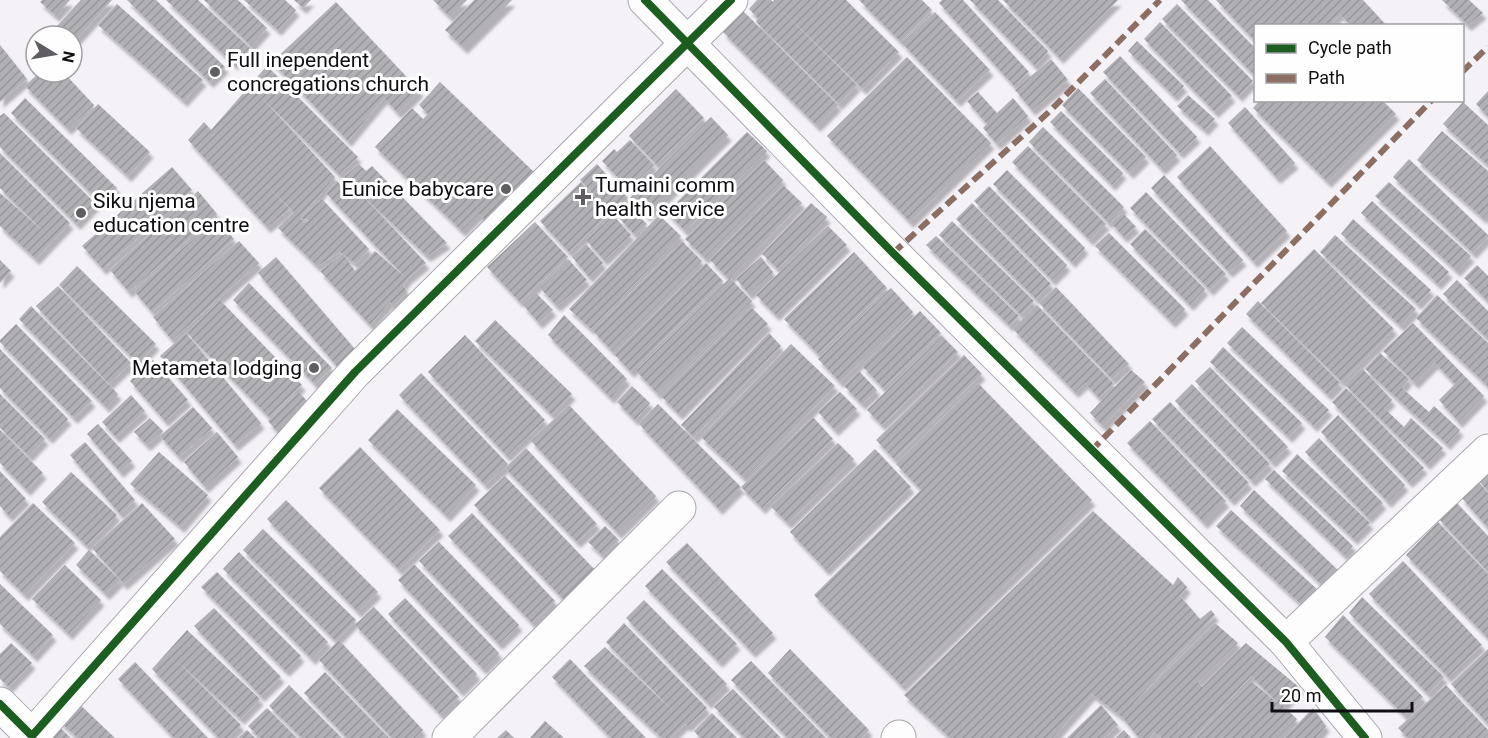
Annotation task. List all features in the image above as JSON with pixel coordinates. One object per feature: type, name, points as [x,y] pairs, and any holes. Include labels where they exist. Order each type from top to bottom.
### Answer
[{"type":"street","points":[[645,0],[892,253],[1286,642],[1365,738]]},
{"type":"street","points":[[0,704],[31,737],[355,372],[731,0]]},
{"type":"street","points":[[1286,642],[1488,451]]},
{"type":"street","points":[[448,738],[679,508]]},
{"type":"building","points":[[42,0],[70,0],[56,16],[40,2]]},
{"type":"building","points":[[81,0],[112,0],[84,31],[84,24],[59,24]]},
{"type":"building","points":[[127,0],[156,0],[225,67],[210,82]]},
{"type":"building","points":[[166,0],[198,0],[250,48],[234,64]]},
{"type":"building","points":[[204,0],[238,0],[267,28],[251,46]]},
{"type":"building","points":[[244,0],[285,0],[296,10],[278,30]]},
{"type":"building","points":[[294,0],[311,0],[303,8]]},
{"type":"building","points":[[433,0],[467,0],[450,17]]},
{"type":"building","points":[[474,0],[512,0],[464,48],[445,30]]},
{"type":"building","points":[[757,0],[773,2],[774,0],[846,0],[899,52],[863,89],[775,4],[857,85],[839,104],[756,22],[758,18],[749,9]]},
{"type":"building","points":[[859,0],[922,0],[932,10],[901,42]]},
{"type":"building","points":[[942,0],[963,0],[1029,72],[1014,86],[939,3]]},
{"type":"building","points":[[970,0],[998,0],[1048,51],[1035,66]]},
{"type":"building","points":[[1003,0],[1118,0],[1060,58]]},
{"type":"building","points":[[1181,0],[1208,0],[1254,47],[1254,75]]},
{"type":"building","points":[[1216,0],[1363,0],[1385,24],[1349,24],[1340,14],[1331,24],[1254,24],[1254,40]]},
{"type":"building","points":[[1442,0],[1469,0],[1483,13],[1468,25]]},
{"type":"building","points":[[336,2],[420,91],[398,113],[384,98],[348,141],[272,62]]},
{"type":"building","points":[[117,4],[203,80],[184,101],[98,25]]},
{"type":"building","points":[[1177,4],[1253,81],[1239,96],[1162,19]]},
{"type":"building","points":[[743,11],[838,105],[817,126],[723,32]]},
{"type":"building","points":[[935,12],[990,70],[957,101],[902,43]]},
{"type":"building","points":[[1160,22],[1232,96],[1215,112],[1144,39]]},
{"type":"building","points":[[1137,41],[1184,86],[1174,96],[1128,51]]},
{"type":"building","points":[[0,45],[24,75],[24,82],[0,102]]},
{"type":"building","points":[[1120,56],[1197,137],[1180,153],[1103,72]]},
{"type":"building","points":[[907,57],[991,143],[910,222],[827,136]]},
{"type":"building","points":[[1051,59],[1068,80],[1032,110],[1015,90]]},
{"type":"building","points":[[267,66],[358,157],[339,174],[261,97],[335,177],[300,218],[322,199],[369,249],[356,264],[340,252],[317,266],[278,228],[294,212],[263,182],[290,209],[267,227],[188,140],[204,122],[211,130]]},
{"type":"building","points":[[1105,79],[1177,155],[1162,169],[1090,93]]},
{"type":"building","points":[[440,82],[537,175],[490,225],[479,214],[462,231],[375,147],[412,108],[423,119],[428,114],[419,105]]},
{"type":"building","points":[[27,84],[74,84],[94,105],[68,129],[25,86]]},
{"type":"building","points":[[1078,88],[1146,157],[1130,173],[1062,105]]},
{"type":"building","points":[[676,89],[704,118],[656,164],[629,136]]},
{"type":"building","points":[[1488,91],[1488,116],[1476,104]]},
{"type":"building","points":[[978,92],[997,113],[1013,98],[1028,116],[997,144],[983,128],[987,124],[967,101]]},
{"type":"building","points":[[1188,95],[1215,119],[1205,130],[1177,106]]},
{"type":"building","points":[[25,98],[117,188],[102,204],[11,113]]},
{"type":"building","points":[[1258,102],[1384,102],[1396,114],[1328,182],[1253,108]]},
{"type":"building","points":[[1463,102],[1488,125],[1488,165],[1443,124]]},
{"type":"building","points":[[98,104],[150,152],[128,176],[76,128]]},
{"type":"building","points":[[1245,107],[1295,163],[1277,178],[1228,123]]},
{"type":"building","points":[[1061,111],[1123,173],[1112,185],[1050,122]]},
{"type":"building","points":[[4,113],[96,204],[77,224],[0,147],[0,116]]},
{"type":"building","points":[[711,117],[728,135],[647,216],[630,198]]},
{"type":"building","points":[[1043,127],[1124,207],[1109,223],[1029,142]]},
{"type":"building","points":[[1442,131],[1488,171],[1488,213],[1483,218],[1417,160]]},
{"type":"building","points":[[747,132],[767,151],[685,231],[667,212]]},
{"type":"building","points":[[630,140],[654,165],[629,189],[602,161],[614,149],[617,152]]},
{"type":"building","points":[[1028,146],[1106,224],[1090,240],[1012,162]]},
{"type":"building","points":[[1210,146],[1287,231],[1254,262],[1177,177]]},
{"type":"building","points":[[0,153],[70,223],[36,259],[0,226],[0,193],[43,231],[0,188]]},
{"type":"building","points":[[1409,159],[1488,235],[1473,253],[1393,177]]},
{"type":"building","points":[[764,160],[783,180],[705,258],[685,239]]},
{"type":"building","points":[[359,164],[366,171],[372,166],[447,243],[427,256],[361,194],[426,263],[403,285],[407,292],[393,307],[390,302],[370,325],[320,271],[343,254],[355,271],[375,251],[405,277],[326,193],[337,181],[343,188],[351,183],[344,177]]},
{"type":"building","points":[[597,164],[628,198],[611,213],[580,180]]},
{"type":"building","points":[[172,167],[192,190],[103,269],[82,246]]},
{"type":"building","points":[[1007,170],[1085,248],[1072,262],[993,184]]},
{"type":"building","points":[[1164,175],[1243,260],[1229,272],[1151,188]]},
{"type":"building","points":[[581,182],[610,213],[569,252],[540,221]]},
{"type":"building","points":[[1389,182],[1471,256],[1457,271],[1375,196]]},
{"type":"building","points":[[783,185],[802,203],[729,279],[710,260]]},
{"type":"building","points":[[989,186],[1067,265],[1052,280],[974,201]]},
{"type":"building","points":[[198,191],[217,214],[129,292],[110,270]]},
{"type":"building","points":[[1146,192],[1226,274],[1210,290],[1130,208]]},
{"type":"building","points":[[1372,201],[1449,272],[1438,284],[1361,213]]},
{"type":"building","points":[[811,203],[827,217],[778,269],[762,254]]},
{"type":"building","points":[[972,203],[1051,284],[1036,299],[956,219]]},
{"type":"building","points":[[630,208],[647,224],[635,235],[619,218]]},
{"type":"building","points":[[1123,213],[1136,227],[1124,237],[1111,223]]},
{"type":"building","points":[[613,215],[631,235],[604,260],[586,240]]},
{"type":"building","points":[[659,215],[681,236],[591,329],[569,309]]},
{"type":"building","points":[[216,219],[234,239],[152,312],[134,291]]},
{"type":"building","points":[[1353,219],[1431,290],[1418,304],[1341,234]]},
{"type":"building","points":[[952,221],[1034,301],[1021,315],[939,235]]},
{"type":"building","points":[[535,222],[568,257],[520,302],[487,267]]},
{"type":"building","points":[[828,226],[847,245],[776,315],[756,295]]},
{"type":"building","points":[[1145,229],[1205,289],[1190,305],[1130,244]]},
{"type":"building","points":[[1109,233],[1185,309],[1172,322],[1095,246]]},
{"type":"building","points":[[1335,235],[1416,309],[1401,326],[1320,252]]},
{"type":"building","points":[[936,236],[1019,316],[1010,326],[926,245]]},
{"type":"building","points":[[239,241],[259,263],[172,340],[153,317]]},
{"type":"building","points":[[682,241],[702,261],[612,351],[593,331]]},
{"type":"building","points":[[586,244],[603,263],[589,277],[572,257]]},
{"type":"building","points":[[1314,249],[1394,329],[1342,382],[1261,303]]},
{"type":"building","points":[[854,252],[887,288],[818,354],[784,319]]},
{"type":"building","points":[[276,257],[360,355],[341,371],[258,273]]},
{"type":"building","points":[[761,257],[773,272],[749,294],[736,279]]},
{"type":"building","points":[[0,260],[11,271],[0,283]]},
{"type":"building","points":[[569,260],[587,280],[557,306],[540,288]]},
{"type":"building","points":[[706,263],[723,281],[631,372],[614,354]]},
{"type":"building","points":[[1477,265],[1488,276],[1488,301],[1464,278]]},
{"type":"building","points":[[77,266],[156,344],[138,363],[59,285]]},
{"type":"building","points":[[730,278],[752,301],[658,394],[636,371]]},
{"type":"building","points":[[1457,280],[1488,311],[1488,339],[1443,294]]},
{"type":"building","points":[[249,283],[332,368],[315,384],[233,300]]},
{"type":"building","points":[[58,286],[131,363],[109,384],[36,306]]},
{"type":"building","points":[[1056,287],[1129,364],[1112,379],[1039,303]]},
{"type":"building","points":[[891,288],[913,312],[840,382],[818,359]]},
{"type":"building","points":[[536,293],[553,310],[539,323],[523,305]]},
{"type":"building","points":[[1437,295],[1488,343],[1488,386],[1416,318]]},
{"type":"building","points":[[220,300],[302,385],[269,417],[187,333]]},
{"type":"building","points":[[1258,301],[1340,383],[1328,395],[1246,314]]},
{"type":"building","points":[[1037,305],[1114,384],[1099,398],[1085,383],[1075,392],[1013,329]]},
{"type":"building","points":[[31,306],[118,394],[106,407],[19,319]]},
{"type":"building","points":[[751,307],[768,324],[679,414],[661,396]]},
{"type":"building","points":[[920,311],[941,333],[883,388],[862,366]]},
{"type":"building","points":[[564,315],[627,379],[611,398],[548,335]]},
{"type":"building","points":[[495,320],[572,394],[552,415],[475,341]]},
{"type":"building","points":[[1413,323],[1484,396],[1459,422],[1439,400],[1455,384],[1435,363],[1415,383],[1383,351]]},
{"type":"building","points":[[16,324],[92,401],[74,418],[0,342]]},
{"type":"building","points":[[1242,327],[1329,410],[1314,426],[1227,343]]},
{"type":"building","points":[[186,333],[261,423],[235,445],[160,356]]},
{"type":"building","points":[[769,333],[781,346],[694,437],[681,425]]},
{"type":"building","points":[[465,335],[545,420],[507,456],[428,372]]},
{"type":"building","points":[[942,336],[958,352],[882,425],[867,410]]},
{"type":"building","points":[[791,344],[835,386],[745,479],[701,437]]},
{"type":"building","points":[[1223,347],[1302,423],[1289,437],[1210,362]]},
{"type":"building","points":[[0,349],[68,419],[49,438],[0,388]]},
{"type":"building","points":[[1380,353],[1409,379],[1402,388],[1429,412],[1434,406],[1460,430],[1447,444],[1365,369]]},
{"type":"building","points":[[964,355],[982,374],[894,459],[876,440]]},
{"type":"building","points":[[153,360],[188,400],[165,421],[130,381]]},
{"type":"building","points":[[1210,367],[1288,447],[1272,462],[1195,381]]},
{"type":"building","points":[[1362,368],[1392,400],[1384,408],[1404,427],[1411,418],[1443,448],[1427,464],[1345,385]]},
{"type":"building","points":[[1131,370],[1145,382],[1103,426],[1090,413]]},
{"type":"building","points":[[859,371],[877,390],[862,404],[844,386]]},
{"type":"building","points":[[421,373],[508,464],[485,485],[399,395]]},
{"type":"building","points":[[978,383],[1092,500],[902,686],[814,595],[921,490],[896,464]]},
{"type":"building","points":[[1192,384],[1270,464],[1252,481],[1175,401]]},
{"type":"building","points":[[632,386],[650,403],[635,420],[617,402]]},
{"type":"building","points":[[1346,388],[1424,468],[1409,482],[1332,402]]},
{"type":"building","points":[[299,392],[313,408],[281,436],[268,421]]},
{"type":"building","points":[[840,392],[857,409],[835,430],[818,412]]},
{"type":"building","points":[[0,394],[45,439],[29,456],[0,428]]},
{"type":"building","points":[[131,395],[145,411],[116,437],[102,422]]},
{"type":"building","points":[[1170,402],[1249,483],[1231,500],[1152,419]]},
{"type":"building","points":[[658,404],[741,487],[719,509],[639,424]]},
{"type":"building","points":[[569,405],[656,496],[618,533],[531,441]]},
{"type":"building","points":[[193,407],[212,428],[179,457],[160,436]]},
{"type":"building","points":[[397,409],[476,485],[447,516],[368,440]]},
{"type":"building","points":[[1338,415],[1405,485],[1388,502],[1321,432]]},
{"type":"building","points":[[813,417],[833,439],[762,508],[741,487]]},
{"type":"building","points":[[150,418],[163,431],[147,445],[134,432]]},
{"type":"building","points":[[1150,421],[1226,501],[1204,523],[1127,443]]},
{"type":"building","points":[[98,424],[132,461],[120,472],[87,434]]},
{"type":"building","points":[[0,430],[43,473],[27,490],[0,463]]},
{"type":"building","points":[[217,432],[238,457],[205,487],[184,462]]},
{"type":"building","points":[[1319,438],[1383,503],[1368,518],[1305,452]]},
{"type":"building","points":[[85,442],[135,500],[120,514],[70,455]]},
{"type":"building","points":[[838,443],[854,459],[788,523],[771,507]]},
{"type":"building","points":[[360,447],[440,530],[399,570],[319,488]]},
{"type":"building","points":[[526,448],[597,524],[577,542],[505,468]]},
{"type":"building","points":[[875,449],[911,487],[826,570],[790,532]]},
{"type":"building","points":[[159,452],[208,495],[181,527],[130,484]]},
{"type":"building","points":[[1297,454],[1370,523],[1354,539],[1282,471]]},
{"type":"building","points":[[1274,470],[1353,546],[1344,555],[1265,479]]},
{"type":"building","points":[[0,471],[26,499],[9,516],[0,506]]},
{"type":"building","points":[[1488,471],[1488,491],[1478,480]]},
{"type":"building","points":[[71,472],[117,515],[87,546],[42,502]]},
{"type":"building","points":[[505,476],[595,570],[564,600],[474,505]]},
{"type":"building","points":[[1478,481],[1488,493],[1488,528],[1461,497]]},
{"type":"building","points":[[1254,490],[1341,573],[1326,589],[1240,506]]},
{"type":"building","points":[[286,500],[378,592],[358,612],[267,519]]},
{"type":"building","points":[[1455,501],[1488,536],[1488,572],[1438,518]]},
{"type":"building","points":[[33,503],[75,543],[25,595],[0,571],[0,537]]},
{"type":"building","points":[[142,503],[175,539],[124,584],[92,548]]},
{"type":"building","points":[[1231,510],[1320,592],[1305,608],[1216,526]]},
{"type":"building","points":[[1093,511],[1173,585],[1178,577],[1187,587],[1180,596],[1200,619],[1211,610],[1215,615],[1131,706],[1215,623],[1238,643],[1198,682],[1202,687],[1246,643],[1300,688],[1283,706],[1297,719],[1278,738],[1196,738],[1252,682],[1279,704],[1251,676],[1194,738],[1162,738],[1154,732],[1150,738],[1139,738],[1122,717],[1092,694],[1053,738],[950,738],[904,695]]},
{"type":"building","points":[[472,513],[555,601],[532,623],[448,536]]},
{"type":"building","points":[[1438,522],[1488,574],[1488,638],[1406,555]]},
{"type":"building","points":[[605,526],[619,540],[603,556],[588,542]]},
{"type":"building","points":[[263,529],[356,620],[336,641],[243,550]]},
{"type":"building","points":[[439,542],[519,625],[499,644],[419,561]]},
{"type":"building","points":[[687,543],[773,633],[752,652],[666,562]]},
{"type":"building","points":[[89,550],[120,580],[106,594],[76,565]]},
{"type":"building","points":[[239,552],[328,642],[312,659],[223,569]]},
{"type":"building","points":[[1403,561],[1482,645],[1448,677],[1369,594]]},
{"type":"building","points":[[414,564],[499,653],[483,669],[398,580]]},
{"type":"building","points":[[65,565],[101,600],[69,634],[32,599]]},
{"type":"building","points":[[662,569],[737,644],[719,662],[645,586]]},
{"type":"building","points":[[217,572],[301,656],[286,671],[201,587]]},
{"type":"building","points":[[0,584],[53,635],[34,656],[0,624]]},
{"type":"building","points":[[1362,597],[1444,677],[1428,694],[1349,613]]},
{"type":"building","points":[[405,598],[477,674],[460,691],[388,614]]},
{"type":"building","points":[[644,600],[727,684],[708,703],[626,618]]},
{"type":"building","points":[[374,607],[459,697],[440,714],[355,625]]},
{"type":"building","points":[[214,608],[281,677],[261,696],[194,626]]},
{"type":"building","points":[[1343,615],[1423,697],[1405,716],[1325,637]]},
{"type":"building","points":[[624,623],[707,708],[688,726],[685,724],[670,738],[662,738],[584,666],[605,647],[672,710],[606,642]]},
{"type":"building","points":[[187,630],[260,699],[241,719],[177,661],[241,725],[228,738],[219,738],[152,669]]},
{"type":"building","points":[[339,640],[423,730],[415,738],[392,738],[319,660]]},
{"type":"building","points":[[11,643],[32,663],[9,687],[0,679],[0,654]]},
{"type":"building","points":[[790,649],[869,730],[862,738],[831,738],[768,673]]},
{"type":"building","points":[[1488,649],[1488,724],[1451,684]]},
{"type":"building","points":[[570,659],[646,738],[611,738],[552,677]]},
{"type":"building","points":[[751,661],[826,738],[788,738],[731,680]]},
{"type":"building","points":[[135,662],[208,738],[174,738],[118,679]]},
{"type":"building","points":[[325,672],[389,738],[347,738],[304,693]]},
{"type":"building","points":[[289,685],[342,738],[302,738],[269,706]]},
{"type":"building","points":[[1446,685],[1488,730],[1485,738],[1408,738],[1398,728]]},
{"type":"building","points":[[733,689],[781,738],[745,738],[714,707]]},
{"type":"building","points":[[77,702],[115,738],[78,738],[59,721]]},
{"type":"building","points":[[1101,705],[1118,725],[1104,738],[1067,738]]},
{"type":"building","points":[[267,708],[297,738],[260,738],[248,726]]},
{"type":"building","points":[[1313,708],[1326,726],[1316,738],[1284,738]]},
{"type":"building","points":[[712,713],[737,738],[700,738],[694,731]]},
{"type":"building","points":[[545,721],[564,738],[530,738]]},
{"type":"building","points":[[56,724],[71,738],[43,738]]},
{"type":"building","points":[[247,730],[255,738],[238,738]]},
{"type":"building","points":[[506,730],[514,738],[497,738]]},
{"type":"building","points":[[1124,730],[1131,738],[1116,738]]},
{"type":"marked path","points":[[893,253],[1050,111],[1160,0]]},
{"type":"marked path","points":[[1464,70],[1488,47]]},
{"type":"marked path","points":[[1091,451],[1430,102]]},
{"type":"cycle path","points":[[645,0],[893,253],[1286,642],[1365,738]]},
{"type":"cycle path","points":[[0,704],[32,736],[355,372],[731,0]]},
{"type":"place","name":"Full inependent concregations church","points":[[215,72]]},
{"type":"place","name":"Eunice babycare","points":[[506,189]]},
{"type":"place","name":"Tumaini comm health service","points":[[583,197]]},
{"type":"place","name":"Siku njema education centre","points":[[81,213]]},
{"type":"place","name":"Metameta lodging","points":[[314,368]]}]
